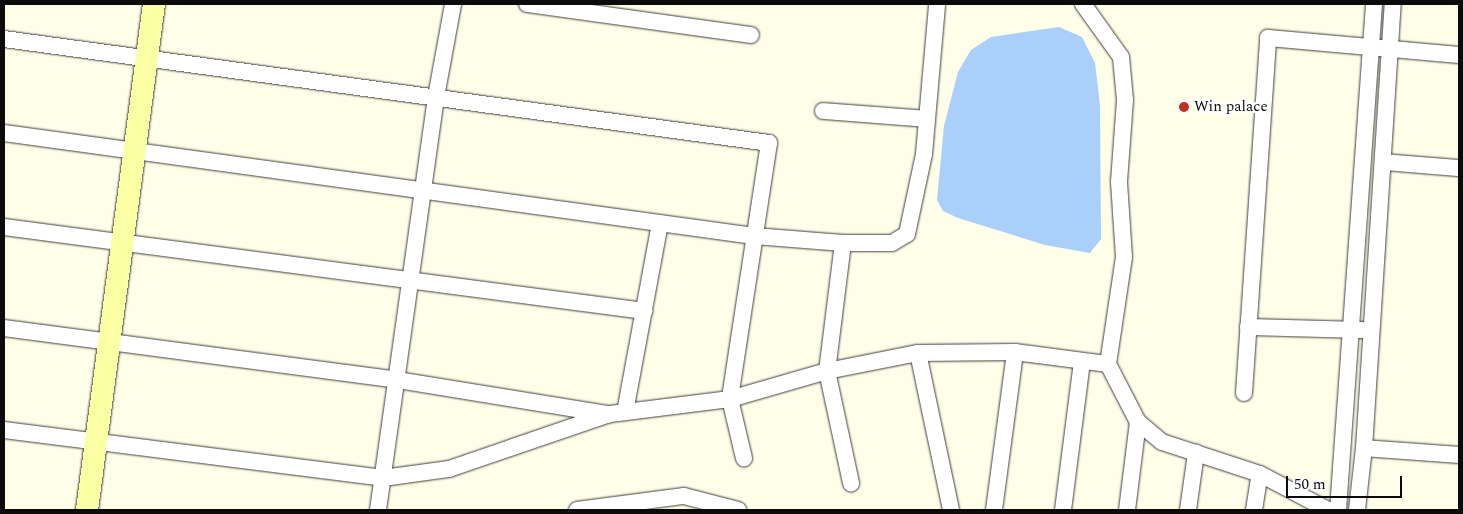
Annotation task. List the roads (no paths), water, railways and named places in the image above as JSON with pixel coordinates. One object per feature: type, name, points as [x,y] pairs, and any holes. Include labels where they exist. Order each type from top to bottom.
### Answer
[{"type":"street","points":[[87,510],[94,443],[154,4]]},
{"type":"street","points":[[378,510],[412,281],[436,98],[453,4]]},
{"type":"street","points":[[527,4],[751,35]]},
{"type":"street","points":[[4,133],[754,236],[843,243],[892,244],[907,234],[924,154],[937,4]]},
{"type":"street","points":[[1083,4],[1121,57],[1126,100],[1119,182],[1124,257],[1108,364],[1138,422],[1162,442],[1260,474],[1321,509]]},
{"type":"street","points":[[1338,510],[1374,4]]},
{"type":"street","points":[[1357,510],[1364,448],[1393,4]]},
{"type":"street","points":[[1244,393],[1268,38],[1459,55]]},
{"type":"street","points":[[4,39],[769,143],[730,399],[744,458]]},
{"type":"street","points":[[823,111],[927,119]]},
{"type":"street","points":[[1384,162],[1459,168]]},
{"type":"street","points":[[617,413],[645,312],[660,223]]},
{"type":"street","points":[[4,227],[645,312]]},
{"type":"street","points":[[843,243],[827,371],[851,484]]},
{"type":"street","points":[[1248,327],[1372,330]]},
{"type":"street","points":[[4,328],[397,380],[617,413]]},
{"type":"street","points":[[4,430],[94,443],[383,478],[449,468],[617,413],[730,399],[827,371],[918,353],[1015,352],[1108,364]]},
{"type":"street","points":[[994,510],[1015,352]]},
{"type":"street","points":[[918,353],[951,510]]},
{"type":"street","points":[[1063,510],[1082,361]]},
{"type":"street","points":[[1126,510],[1138,422]]},
{"type":"street","points":[[1364,448],[1459,455]]},
{"type":"street","points":[[1188,510],[1196,453]]},
{"type":"street","points":[[1254,510],[1260,474]]},
{"type":"street","points":[[674,510],[684,496]]},
{"type":"street","points":[[577,510],[650,498],[684,496],[738,510]]},
{"type":"water","points":[[1059,27],[1082,37],[1095,63],[1100,105],[1101,239],[1090,253],[1045,245],[958,218],[943,211],[937,200],[944,126],[958,72],[971,50],[991,37]]},
{"type":"place","name":"Win palace","points":[[1184,107]]}]
